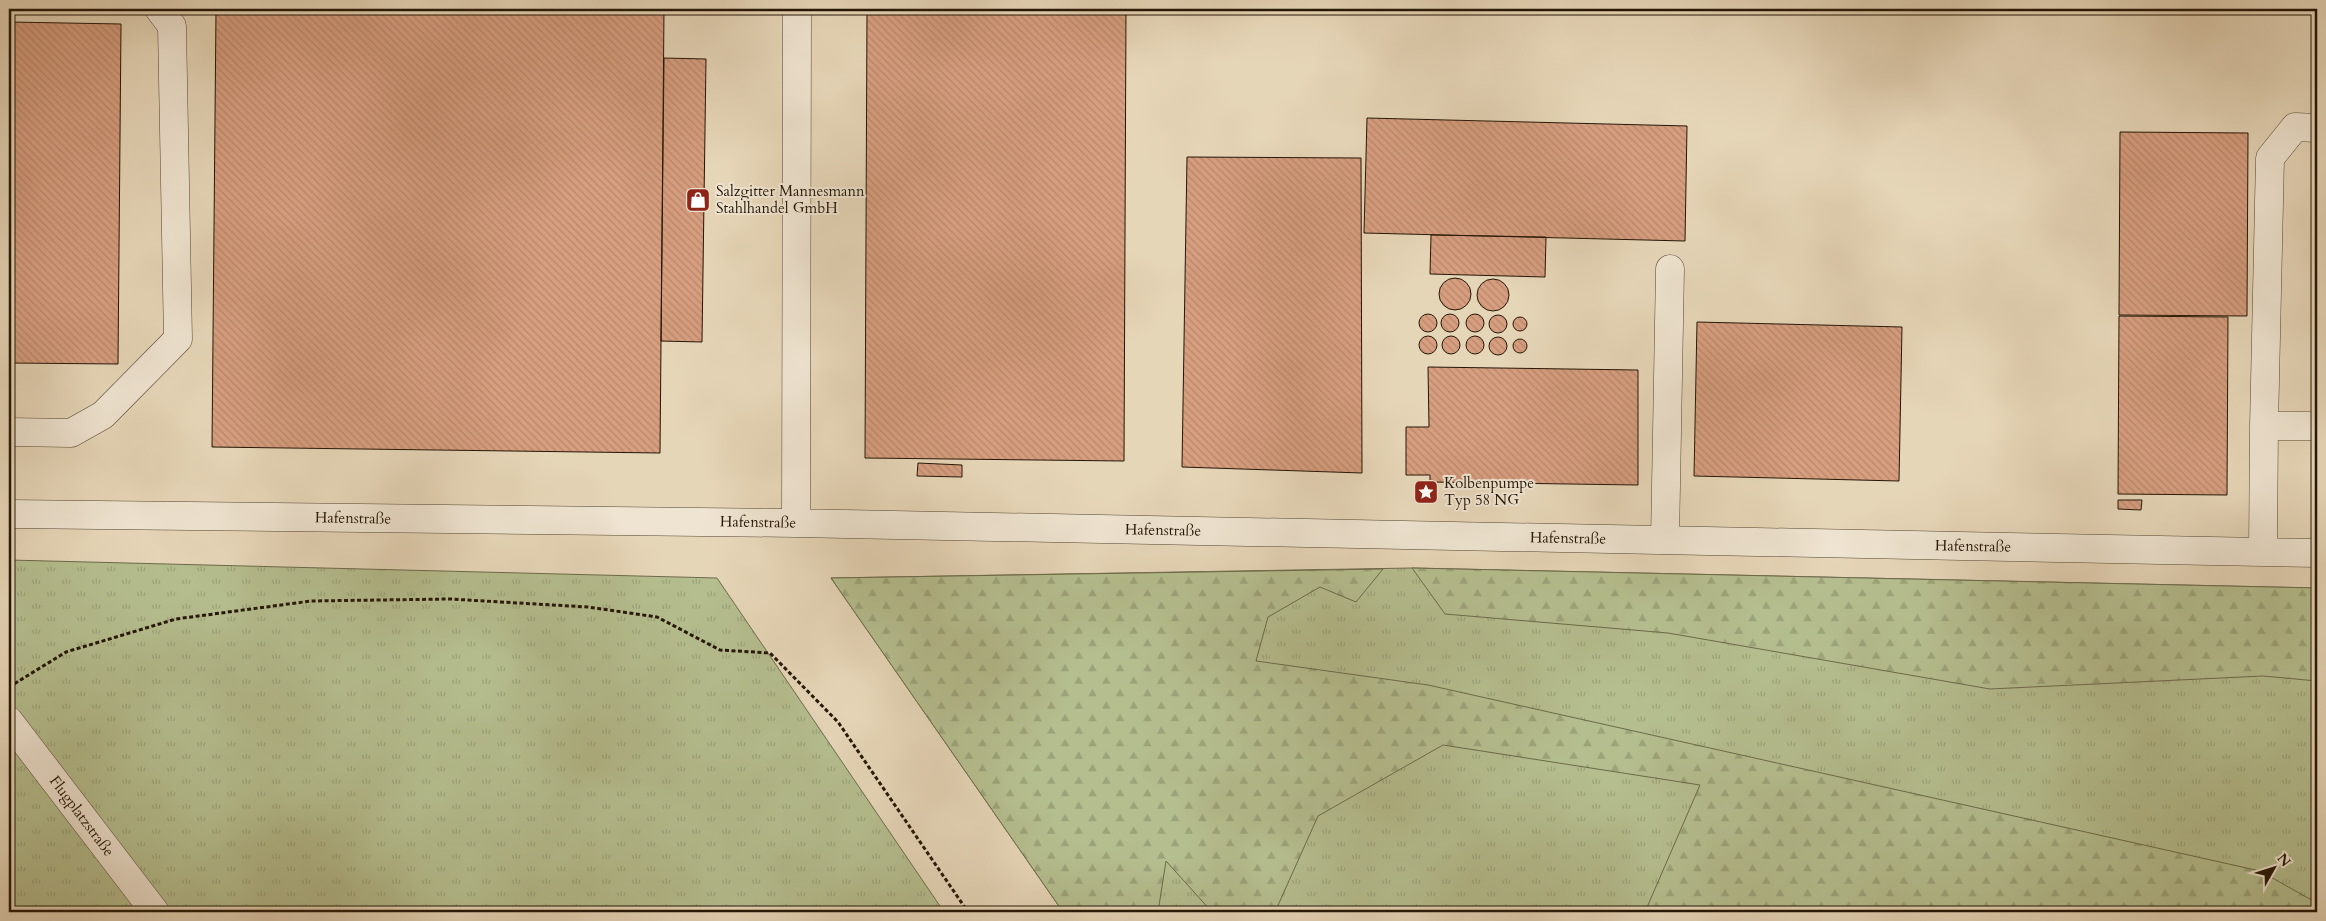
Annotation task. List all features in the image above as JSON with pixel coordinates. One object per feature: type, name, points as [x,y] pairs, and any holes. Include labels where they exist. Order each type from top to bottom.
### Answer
[{"type":"street","points":[[9,432],[70,433],[95,420],[103,415],[178,338],[172,26],[159,9]]},
{"type":"street","points":[[796,523],[797,9]]},
{"type":"street","points":[[2263,552],[2270,158],[2295,127],[2317,128]]},
{"type":"street","points":[[1665,540],[1670,269]]},
{"type":"street","points":[[2264,426],[2317,426]]},
{"type":"street","name":"Hafenstraße","points":[[9,514],[796,523],[2317,553]]},
{"type":"street","name":"Flugplatzstraße","points":[[9,720],[156,912]]},
{"type":"path","points":[[9,687],[66,652],[176,619],[311,601],[450,599],[588,607],[657,617],[720,650],[770,652],[838,722],[968,912]]},
{"type":"green space","points":[[9,560],[717,578],[944,912],[9,912]]},
{"type":"green space","points":[[1412,568],[2317,588],[2317,912],[1063,912],[831,578]]},
{"type":"green space","points":[[1412,568],[2317,588],[2317,681],[2263,676],[1990,689],[1668,633],[1445,614]]},
{"type":"green space","points":[[1383,569],[1356,602],[1320,587],[1268,617],[1256,661],[1428,685],[2260,871],[2317,903],[2317,912],[1648,912],[1648,905],[1700,785],[1443,745],[1318,816],[1275,912],[1212,912],[1166,861],[1158,912],[1063,912],[831,578]]},
{"type":"building","points":[[216,9],[664,9],[660,453],[212,447]]},
{"type":"building","points":[[867,9],[1126,9],[1124,461],[865,458]]},
{"type":"building","points":[[9,22],[121,24],[118,364],[9,363]]},
{"type":"building","points":[[664,58],[706,59],[702,342],[661,341]]},
{"type":"building","points":[[1367,118],[1687,126],[1685,241],[1364,233]]},
{"type":"building","points":[[2120,132],[2248,133],[2247,316],[2119,315]]},
{"type":"building","points":[[1187,157],[1361,158],[1362,473],[1182,467]]},
{"type":"building","points":[[1431,235],[1546,237],[1545,277],[1430,274]]},
{"type":"building","points":[[1455,278],[1461,279],[1466,283],[1470,288],[1470,300],[1466,305],[1461,309],[1455,310],[1449,309],[1444,305],[1440,300],[1439,294],[1440,288],[1444,283],[1449,279]]},
{"type":"building","points":[[1493,279],[1505,283],[1509,295],[1505,307],[1493,311],[1481,307],[1477,295],[1481,283]]},
{"type":"building","points":[[1424,314],[1432,314],[1437,319],[1435,330],[1424,332],[1419,327],[1419,319]]},
{"type":"building","points":[[1446,314],[1454,314],[1459,319],[1457,330],[1446,332],[1441,327],[1441,319]]},
{"type":"building","points":[[1471,314],[1479,314],[1484,319],[1482,330],[1471,332],[1466,327],[1466,319]]},
{"type":"building","points":[[1494,315],[1502,315],[1507,320],[1505,331],[1494,333],[1489,328],[1489,320]]},
{"type":"building","points":[[2119,316],[2228,317],[2227,495],[2118,494]]},
{"type":"building","points":[[1517,317],[1523,317],[1527,324],[1523,331],[1517,331],[1513,327],[1513,321]]},
{"type":"building","points":[[1697,322],[1902,327],[1899,481],[1694,476]]},
{"type":"building","points":[[1424,336],[1432,336],[1437,341],[1435,352],[1424,354],[1419,349],[1419,341]]},
{"type":"building","points":[[1447,336],[1455,336],[1460,341],[1458,352],[1447,354],[1442,349],[1442,341]]},
{"type":"building","points":[[1471,336],[1479,336],[1484,341],[1482,352],[1471,354],[1466,349],[1466,341]]},
{"type":"building","points":[[1494,337],[1502,337],[1507,342],[1505,353],[1494,355],[1489,350],[1489,342]]},
{"type":"building","points":[[1517,339],[1523,339],[1527,346],[1523,353],[1517,353],[1513,349],[1513,343]]},
{"type":"building","points":[[1428,367],[1638,370],[1638,485],[1430,482],[1430,475],[1406,475],[1406,427],[1429,427]]},
{"type":"building","points":[[918,463],[962,465],[962,477],[917,476]]},
{"type":"building","points":[[2118,500],[2142,500],[2141,510],[2118,509]]},
{"type":"place","name":"Salzgitter Mannesmann Stahlhandel GmbH","points":[[698,200]]},
{"type":"place","name":"Kolbenpumpe Typ 58 NG","points":[[1426,492]]}]
